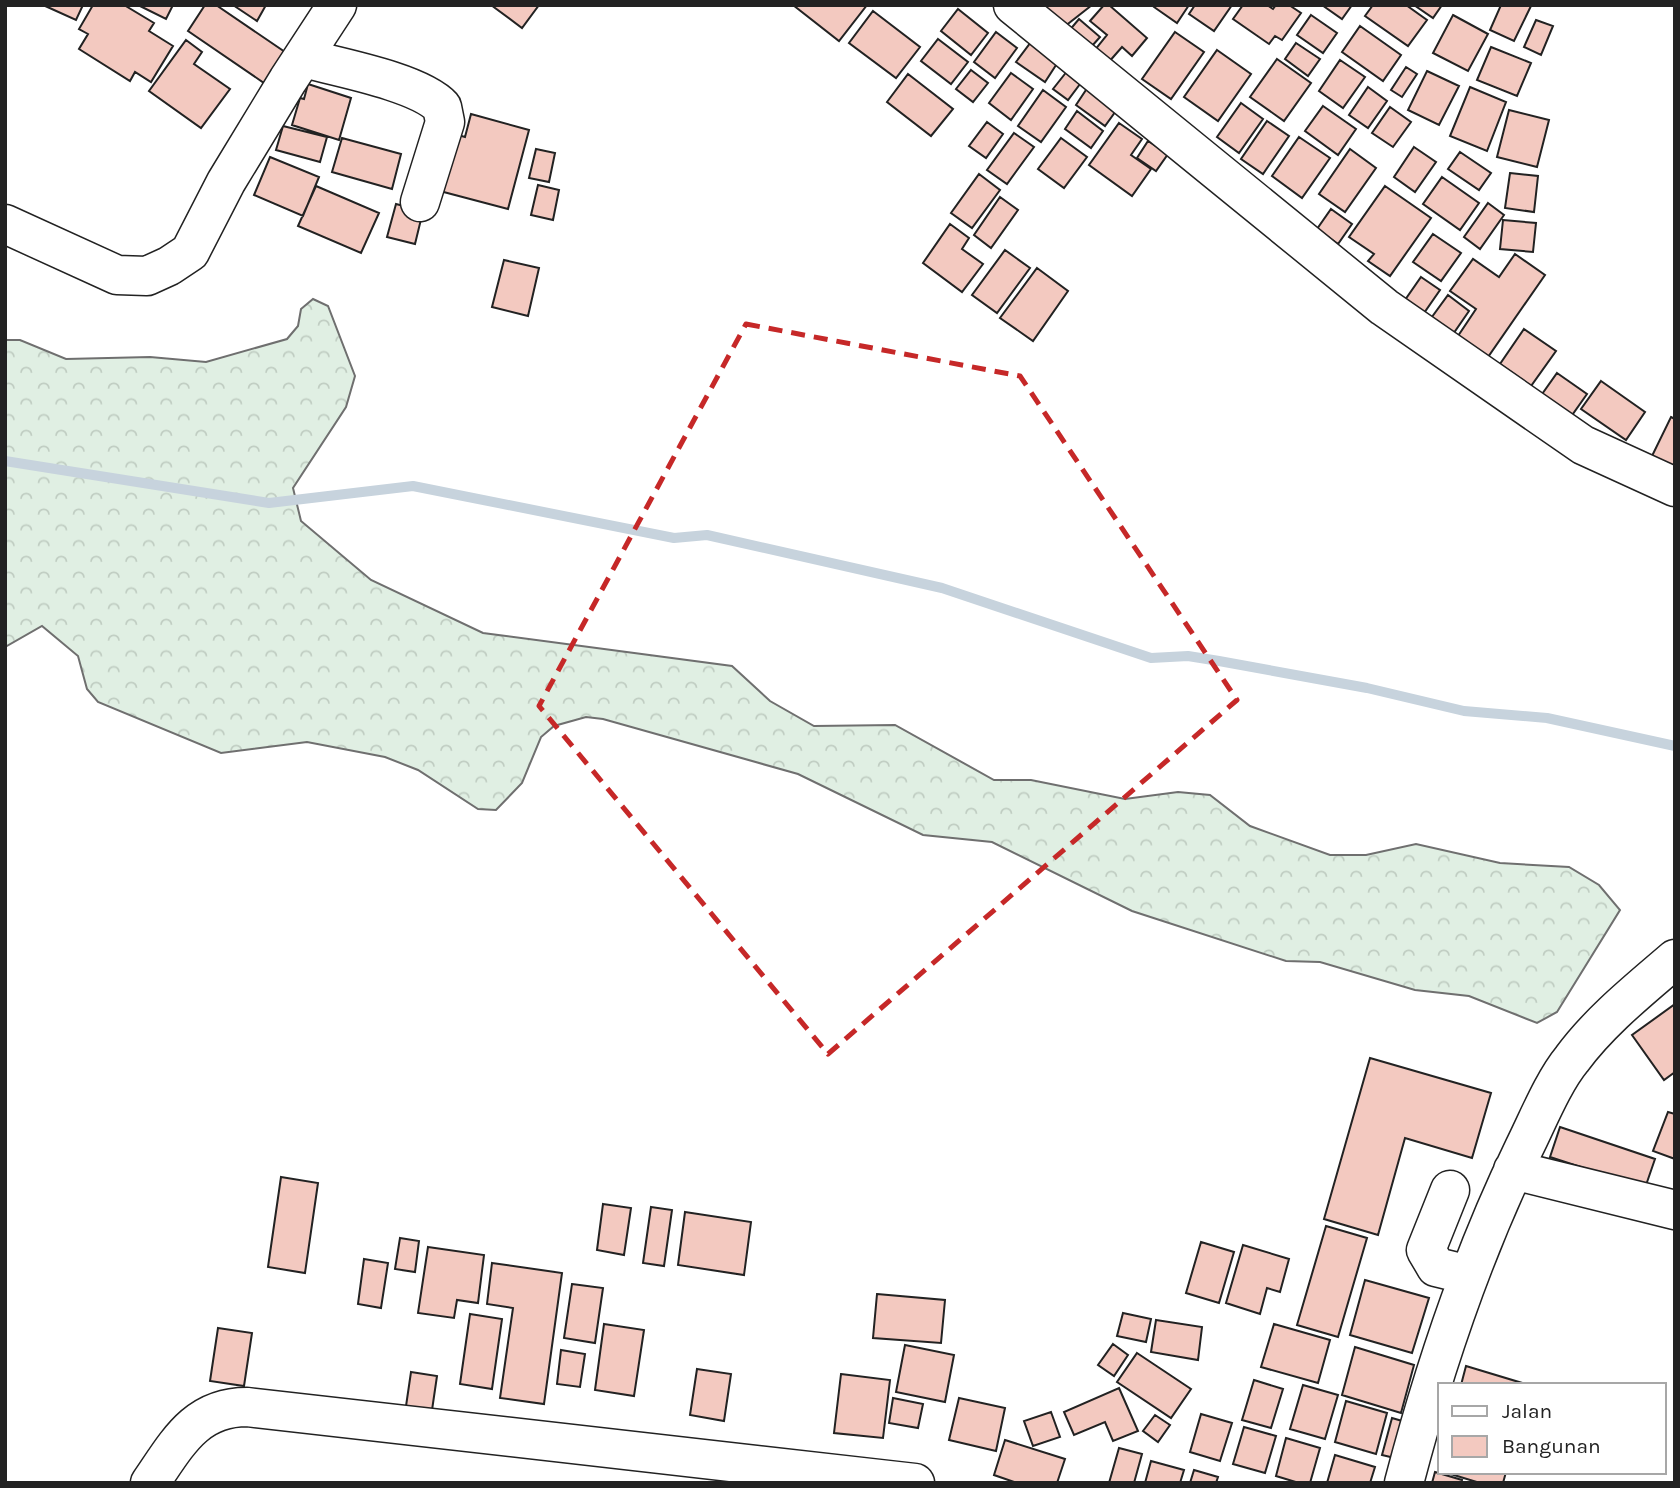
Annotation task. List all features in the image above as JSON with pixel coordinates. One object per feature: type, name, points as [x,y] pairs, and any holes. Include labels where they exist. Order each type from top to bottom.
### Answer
[{"type":"street","points":[[5,224],[117,275],[147,276],[169,266],[190,252],[226,182],[337,5]]},
{"type":"street","points":[[1013,5],[1384,307],[1583,445],[1675,487]]},
{"type":"street","points":[[303,58],[388,81],[428,96],[442,107],[445,112],[444,122],[420,202]]},
{"type":"street","points":[[1404,1483],[1425,1405],[1469,1275],[1513,1170],[1571,1059],[1625,1003],[1675,959]]},
{"type":"street","points":[[1513,1170],[1675,1210]]},
{"type":"street","points":[[1450,1190],[1426,1250],[1436,1266],[1469,1275]]},
{"type":"street","points":[[150,1483],[198,1421],[219,1409],[247,1407],[915,1483]]},
{"type":"highlighted area","points":[[746,324],[1020,376],[1237,700],[828,1054],[539,706]]},
{"type":"green space","points":[[313,299],[328,306],[355,376],[346,407],[293,488],[301,521],[371,580],[483,633],[732,666],[770,701],[814,726],[895,725],[994,780],[1031,780],[1125,799],[1178,792],[1210,795],[1250,826],[1330,855],[1366,855],[1416,844],[1500,863],[1569,867],[1599,885],[1620,910],[1557,1012],[1537,1023],[1469,996],[1415,990],[1320,962],[1286,961],[1132,911],[992,842],[923,835],[798,774],[603,719],[586,717],[554,726],[541,737],[522,783],[496,810],[478,809],[418,770],[385,757],[307,742],[221,753],[98,702],[87,689],[78,656],[42,626],[5,647],[5,340],[20,340],[66,359],[150,357],[206,362],[287,339],[298,326],[301,309]]},
{"type":"building","points":[[43,5],[83,5],[76,20]]},
{"type":"building","points":[[93,5],[124,5],[154,23],[149,31],[173,46],[151,82],[135,72],[130,81],[79,49],[88,34],[79,29]]},
{"type":"building","points":[[138,5],[173,5],[166,19]]},
{"type":"building","points":[[205,5],[216,5],[285,52],[264,83],[188,31]]},
{"type":"building","points":[[233,5],[266,5],[257,21]]},
{"type":"building","points":[[491,5],[539,5],[522,28]]},
{"type":"building","points":[[793,5],[867,5],[839,41]]},
{"type":"building","points":[[1038,5],[1092,5],[1055,34]]},
{"type":"building","points":[[1104,5],[1109,5],[1147,38],[1132,56],[1122,47],[1108,63],[1094,51],[1107,35],[1090,21]]},
{"type":"building","points":[[1189,5],[1177,23],[1154,7]]},
{"type":"building","points":[[1195,5],[1232,5],[1214,31],[1189,14]]},
{"type":"building","points":[[1243,5],[1267,5],[1273,9],[1276,5],[1289,5],[1301,13],[1282,40],[1275,36],[1269,44],[1233,19]]},
{"type":"building","points":[[1322,5],[1352,5],[1342,19]]},
{"type":"building","points":[[1373,5],[1406,5],[1427,20],[1408,46],[1365,16]]},
{"type":"building","points":[[1414,5],[1442,5],[1433,18]]},
{"type":"building","points":[[1501,5],[1531,6],[1514,41],[1490,30]]},
{"type":"building","points":[[958,9],[988,33],[971,55],[941,31]]},
{"type":"building","points":[[873,11],[920,47],[896,78],[849,43]]},
{"type":"building","points":[[1311,15],[1337,33],[1323,53],[1297,35]]},
{"type":"building","points":[[1453,15],[1488,34],[1468,71],[1433,53]]},
{"type":"building","points":[[1079,19],[1100,37],[1083,56],[1062,39]]},
{"type":"building","points":[[1536,20],[1553,26],[1541,55],[1524,47]]},
{"type":"building","points":[[1360,26],[1401,55],[1383,81],[1342,52]]},
{"type":"building","points":[[996,32],[1017,48],[995,78],[974,62]]},
{"type":"building","points":[[1175,32],[1204,52],[1171,99],[1142,79]]},
{"type":"building","points":[[938,39],[968,62],[951,84],[921,61]]},
{"type":"building","points":[[186,40],[202,52],[194,64],[230,89],[201,128],[149,91]]},
{"type":"building","points":[[1031,42],[1058,62],[1045,82],[1016,62]]},
{"type":"building","points":[[1296,43],[1320,59],[1308,76],[1285,59]]},
{"type":"building","points":[[1491,47],[1531,63],[1517,96],[1477,80]]},
{"type":"building","points":[[1217,50],[1251,74],[1218,121],[1184,97]]},
{"type":"building","points":[[1277,59],[1311,83],[1284,121],[1250,97]]},
{"type":"building","points":[[1340,60],[1365,77],[1343,108],[1319,91]]},
{"type":"building","points":[[1406,67],[1417,74],[1402,97],[1391,90]]},
{"type":"building","points":[[971,70],[988,83],[973,102],[956,89]]},
{"type":"building","points":[[1068,70],[1083,80],[1068,100],[1053,89]]},
{"type":"building","points":[[1427,71],[1459,86],[1439,125],[1408,110]]},
{"type":"building","points":[[1011,73],[1033,89],[1011,120],[989,103]]},
{"type":"building","points":[[908,74],[953,109],[931,136],[887,102]]},
{"type":"building","points":[[308,84],[351,98],[339,140],[292,125],[300,98],[304,99]]},
{"type":"building","points":[[1088,87],[1118,108],[1105,126],[1076,105]]},
{"type":"building","points":[[1368,87],[1387,101],[1368,128],[1349,115]]},
{"type":"building","points":[[1470,87],[1506,102],[1487,151],[1450,136]]},
{"type":"building","points":[[1043,90],[1066,107],[1041,142],[1018,126]]},
{"type":"building","points":[[1241,103],[1263,119],[1239,153],[1217,137]]},
{"type":"building","points":[[1323,106],[1356,129],[1338,155],[1305,131]]},
{"type":"building","points":[[1390,107],[1411,122],[1393,147],[1372,133]]},
{"type":"building","points":[[1509,110],[1549,120],[1537,167],[1497,157]]},
{"type":"building","points":[[1077,111],[1103,131],[1091,148],[1065,129]]},
{"type":"building","points":[[471,114],[529,130],[508,209],[436,190],[451,133],[465,137]]},
{"type":"building","points":[[1267,121],[1289,136],[1263,174],[1241,159]]},
{"type":"building","points":[[987,122],[1003,134],[986,158],[969,146]]},
{"type":"building","points":[[1119,123],[1142,139],[1131,155],[1151,169],[1132,196],[1089,165]]},
{"type":"building","points":[[283,126],[327,137],[320,162],[276,150]]},
{"type":"building","points":[[1014,133],[1034,147],[1007,184],[987,170]]},
{"type":"building","points":[[1299,137],[1330,158],[1302,198],[1272,176]]},
{"type":"building","points":[[342,138],[401,154],[392,189],[332,172]]},
{"type":"building","points":[[1061,138],[1087,157],[1064,188],[1038,169]]},
{"type":"building","points":[[1148,141],[1168,154],[1156,171],[1137,158]]},
{"type":"building","points":[[1414,147],[1436,162],[1415,192],[1394,177]]},
{"type":"building","points":[[536,149],[555,153],[549,182],[529,178]]},
{"type":"building","points":[[1350,149],[1376,168],[1345,212],[1319,194]]},
{"type":"building","points":[[1460,152],[1491,173],[1479,190],[1448,169]]},
{"type":"building","points":[[270,157],[319,177],[303,216],[254,195]]},
{"type":"building","points":[[1510,173],[1538,176],[1534,212],[1505,208]]},
{"type":"building","points":[[979,174],[1000,190],[972,228],[951,213]]},
{"type":"building","points":[[1442,177],[1479,203],[1460,230],[1423,204]]},
{"type":"building","points":[[538,185],[559,190],[553,220],[531,215]]},
{"type":"building","points":[[316,186],[379,213],[361,253],[298,226]]},
{"type":"building","points":[[1385,186],[1431,218],[1390,276],[1368,261],[1374,254],[1349,237]]},
{"type":"building","points":[[1000,197],[1018,210],[991,248],[974,235]]},
{"type":"building","points":[[1488,203],[1504,215],[1480,249],[1464,237]]},
{"type":"building","points":[[396,204],[423,211],[415,244],[387,237]]},
{"type":"building","points":[[1331,209],[1352,224],[1338,244],[1317,229]]},
{"type":"building","points":[[1503,220],[1536,223],[1533,252],[1500,249]]},
{"type":"building","points":[[950,224],[969,238],[962,249],[983,264],[962,292],[923,263]]},
{"type":"building","points":[[1433,234],[1461,253],[1441,281],[1413,262]]},
{"type":"building","points":[[1005,250],[1030,268],[997,313],[972,295]]},
{"type":"building","points":[[1515,254],[1545,275],[1488,357],[1458,336],[1476,309],[1450,291],[1473,259],[1499,277]]},
{"type":"building","points":[[504,260],[539,268],[528,316],[492,307]]},
{"type":"building","points":[[1037,268],[1068,291],[1033,341],[1000,318]]},
{"type":"building","points":[[1421,277],[1440,290],[1424,313],[1405,300]]},
{"type":"building","points":[[1448,295],[1469,311],[1451,337],[1429,321]]},
{"type":"building","points":[[1524,329],[1556,351],[1531,386],[1500,364]]},
{"type":"building","points":[[1557,373],[1587,394],[1570,418],[1540,397]]},
{"type":"building","points":[[1601,381],[1645,412],[1626,440],[1581,409]]},
{"type":"building","points":[[1671,417],[1675,419],[1675,470],[1651,458]]},
{"type":"building","points":[[1675,1004],[1675,1072],[1664,1080],[1632,1035]]},
{"type":"building","points":[[1370,1058],[1491,1093],[1472,1158],[1405,1138],[1378,1235],[1324,1219]]},
{"type":"building","points":[[1668,1112],[1675,1114],[1675,1159],[1653,1151]]},
{"type":"building","points":[[1560,1127],[1655,1159],[1645,1188],[1550,1157]]},
{"type":"building","points":[[281,1177],[318,1183],[305,1273],[268,1267]]},
{"type":"building","points":[[603,1204],[631,1208],[624,1255],[597,1250]]},
{"type":"building","points":[[651,1207],[672,1210],[664,1266],[643,1263]]},
{"type":"building","points":[[685,1212],[751,1222],[744,1275],[678,1265]]},
{"type":"building","points":[[1326,1226],[1367,1238],[1338,1337],[1297,1325]]},
{"type":"building","points":[[400,1238],[419,1241],[415,1272],[395,1269]]},
{"type":"building","points":[[1201,1242],[1234,1252],[1219,1303],[1186,1293]]},
{"type":"building","points":[[1243,1245],[1289,1259],[1280,1292],[1267,1288],[1260,1314],[1226,1303]]},
{"type":"building","points":[[428,1247],[484,1255],[478,1303],[457,1300],[454,1318],[418,1313]]},
{"type":"building","points":[[364,1259],[388,1263],[381,1308],[358,1304]]},
{"type":"building","points":[[492,1263],[562,1273],[544,1404],[500,1398],[513,1308],[487,1304]]},
{"type":"building","points":[[1365,1280],[1429,1298],[1412,1353],[1350,1335]]},
{"type":"building","points":[[572,1284],[603,1288],[595,1343],[564,1338]]},
{"type":"building","points":[[877,1294],[945,1300],[941,1343],[873,1338]]},
{"type":"building","points":[[1123,1313],[1151,1319],[1146,1342],[1117,1336]]},
{"type":"building","points":[[470,1314],[502,1319],[492,1389],[460,1384]]},
{"type":"building","points":[[1156,1320],[1202,1327],[1198,1360],[1151,1352]]},
{"type":"building","points":[[604,1324],[644,1330],[634,1396],[595,1390]]},
{"type":"building","points":[[1274,1324],[1330,1340],[1318,1383],[1261,1367]]},
{"type":"building","points":[[218,1328],[252,1333],[244,1386],[210,1381]]},
{"type":"building","points":[[1113,1344],[1128,1355],[1114,1376],[1098,1365]]},
{"type":"building","points":[[905,1345],[954,1355],[945,1402],[896,1392]]},
{"type":"building","points":[[1355,1347],[1414,1365],[1401,1413],[1342,1395]]},
{"type":"building","points":[[561,1350],[585,1354],[580,1387],[557,1384]]},
{"type":"building","points":[[1137,1353],[1191,1389],[1171,1418],[1117,1382]]},
{"type":"building","points":[[1466,1366],[1522,1383],[1462,1383]]},
{"type":"building","points":[[697,1369],[731,1374],[724,1421],[690,1415]]},
{"type":"building","points":[[411,1372],[437,1376],[431,1417],[405,1413]]},
{"type":"building","points":[[841,1374],[890,1380],[883,1438],[834,1433]]},
{"type":"building","points":[[1254,1380],[1283,1389],[1271,1428],[1242,1420]]},
{"type":"building","points":[[1303,1385],[1338,1395],[1325,1439],[1290,1429]]},
{"type":"building","points":[[1119,1388],[1138,1431],[1113,1441],[1105,1422],[1074,1435],[1064,1412]]},
{"type":"building","points":[[893,1398],[923,1404],[918,1428],[889,1423]]},
{"type":"building","points":[[959,1398],[1005,1408],[996,1451],[949,1440]]},
{"type":"building","points":[[1346,1401],[1387,1413],[1376,1454],[1335,1442]]},
{"type":"building","points":[[1051,1412],[1060,1437],[1033,1446],[1024,1421]]},
{"type":"building","points":[[1201,1414],[1232,1423],[1220,1461],[1190,1452]]},
{"type":"building","points":[[1155,1415],[1170,1425],[1158,1442],[1143,1431]]},
{"type":"building","points":[[1392,1418],[1409,1423],[1399,1459],[1382,1455]]},
{"type":"building","points":[[1244,1427],[1276,1436],[1265,1473],[1233,1464]]},
{"type":"building","points":[[1286,1438],[1320,1448],[1310,1483],[1299,1483],[1276,1476]]},
{"type":"building","points":[[1005,1440],[1065,1459],[1057,1483],[1017,1483],[994,1475]]},
{"type":"building","points":[[1119,1448],[1142,1454],[1134,1483],[1109,1483]]},
{"type":"building","points":[[1335,1455],[1375,1467],[1370,1483],[1327,1483]]},
{"type":"building","points":[[1151,1461],[1184,1470],[1180,1483],[1145,1483]]},
{"type":"building","points":[[1194,1470],[1218,1477],[1216,1483],[1190,1483]]},
{"type":"building","points":[[1435,1472],[1462,1480],[1461,1483],[1432,1483]]},
{"type":"building","points":[[1451,1474],[1505,1474],[1503,1483],[1480,1483]]},
{"type":"waterway","points":[[5,461],[269,503],[413,486],[674,538],[707,535],[942,588],[1151,658],[1188,656],[1219,661],[1367,688],[1464,711],[1547,718],[1675,746]]}]
